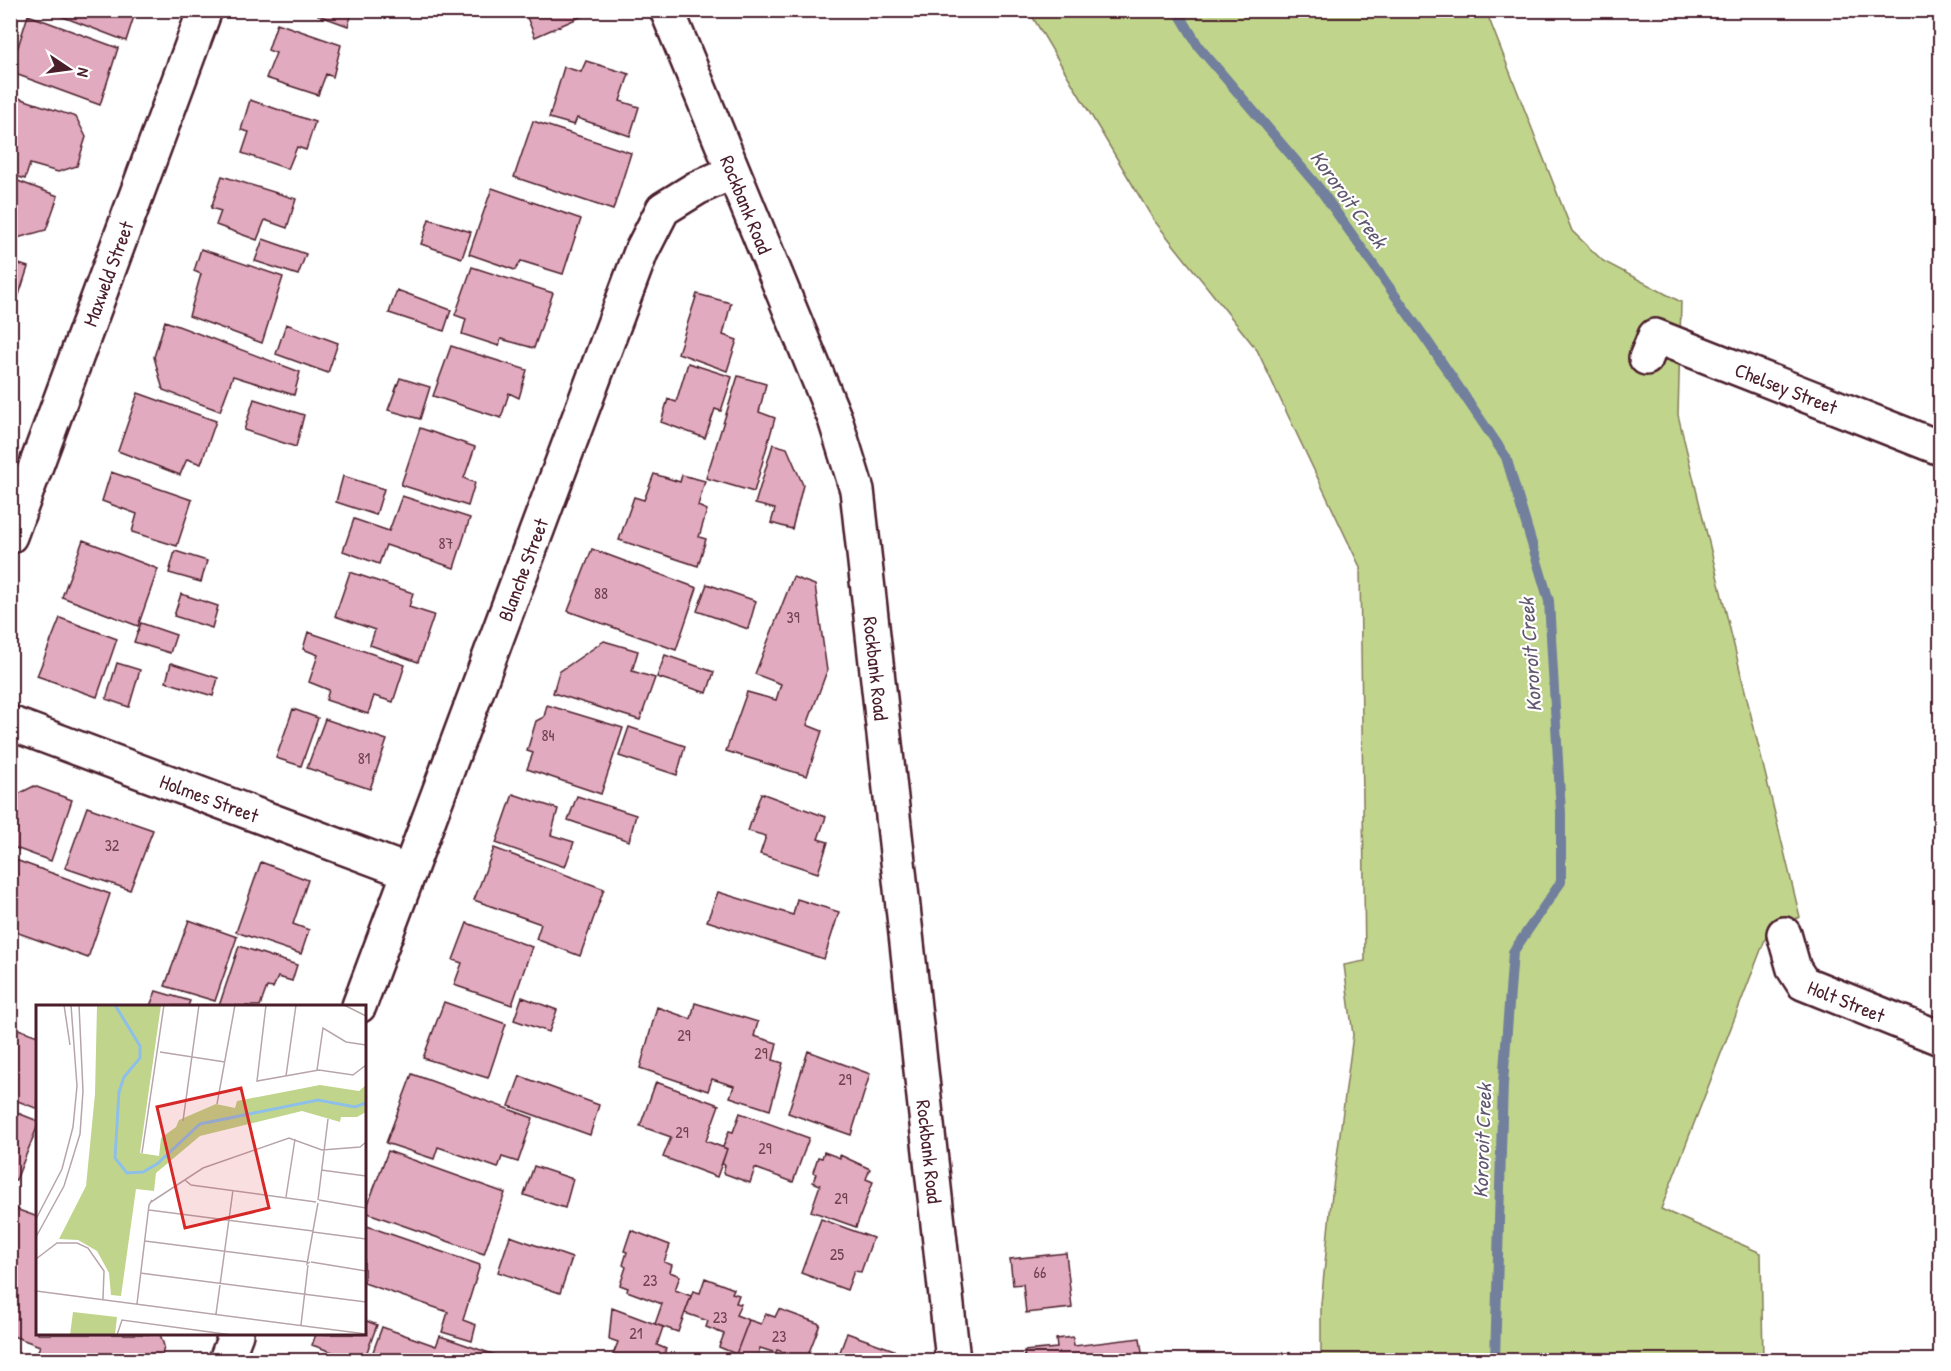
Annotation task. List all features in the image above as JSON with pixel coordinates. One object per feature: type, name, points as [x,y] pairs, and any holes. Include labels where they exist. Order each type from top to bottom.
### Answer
[{"type":"street","name":"Maxweld Street","points":[[10,536],[206,10]]},
{"type":"street","name":"Rockbank Road","points":[[667,10],[835,419],[857,490],[953,1360]]},
{"type":"street","name":"Blanche Street","points":[[359,1005],[641,252],[663,209],[697,188],[733,172]]},
{"type":"street","name":"Chelsey Street","points":[[1646,358],[1655,336],[1941,448]]},
{"type":"street","name":"Holmes Street","points":[[10,723],[409,872]]},
{"type":"street","name":"Holt Street","points":[[1784,934],[1794,969],[1803,983],[1941,1038]]},
{"type":"street","points":[[226,1360],[236,1335]]},
{"type":"green space","points":[[1029,11],[1486,11],[1572,231],[1603,261],[1681,302],[1678,415],[1800,917],[1769,929],[1661,1209],[1761,1253],[1763,1360],[1321,1360],[1321,1304],[1331,1202],[1353,1035],[1344,965],[1365,961],[1360,567],[1257,350],[1153,219]]},
{"type":"building","points":[[45,10],[136,10],[126,41]]},
{"type":"building","points":[[319,10],[353,10],[348,26],[318,15]]},
{"type":"building","points":[[524,10],[594,10],[594,11],[535,37]]},
{"type":"building","points":[[28,15],[118,48],[100,105],[10,72]]},
{"type":"building","points":[[277,23],[341,45],[333,77],[326,74],[318,95],[266,78],[276,53],[268,50]]},
{"type":"building","points":[[586,61],[629,74],[620,101],[639,107],[630,136],[577,118],[574,125],[549,118],[564,67],[581,72]]},
{"type":"building","points":[[10,95],[76,117],[86,137],[77,166],[58,172],[30,164],[25,179],[10,174]]},
{"type":"building","points":[[250,100],[315,122],[306,150],[297,147],[288,169],[242,153],[249,132],[241,130]]},
{"type":"building","points":[[533,121],[631,153],[613,210],[514,177]]},
{"type":"building","points":[[222,176],[296,199],[287,228],[265,220],[257,240],[216,225],[221,211],[211,208]]},
{"type":"building","points":[[10,178],[58,196],[46,230],[10,240]]},
{"type":"building","points":[[492,188],[581,219],[563,274],[521,261],[515,270],[469,254]]},
{"type":"building","points":[[429,219],[471,232],[462,258],[421,244]]},
{"type":"building","points":[[263,239],[306,254],[298,275],[255,261]]},
{"type":"building","points":[[201,249],[283,277],[262,343],[189,316],[201,274],[194,271]]},
{"type":"building","points":[[10,261],[28,267],[18,298],[10,296]]},
{"type":"building","points":[[472,267],[553,293],[534,348],[501,339],[499,346],[462,334],[466,319],[455,315]]},
{"type":"building","points":[[397,290],[451,310],[444,331],[389,313]]},
{"type":"building","points":[[697,294],[731,303],[723,335],[737,340],[727,371],[678,353]]},
{"type":"building","points":[[165,321],[300,372],[294,395],[233,376],[220,411],[163,390],[154,357]]},
{"type":"building","points":[[286,324],[338,343],[328,373],[276,354]]},
{"type":"building","points":[[451,346],[527,370],[519,398],[509,393],[501,418],[433,396]]},
{"type":"building","points":[[688,363],[732,377],[721,411],[715,409],[705,438],[661,422],[668,399],[676,402]]},
{"type":"building","points":[[738,376],[766,384],[759,412],[775,418],[754,492],[706,478]]},
{"type":"building","points":[[400,378],[430,387],[420,419],[388,410]]},
{"type":"building","points":[[138,393],[216,421],[201,464],[187,459],[180,475],[118,451]]},
{"type":"building","points":[[254,399],[304,415],[296,447],[244,430]]},
{"type":"building","points":[[420,428],[475,447],[464,478],[475,483],[468,506],[401,485]]},
{"type":"building","points":[[773,444],[787,448],[803,485],[792,529],[771,523],[775,509],[755,504]]},
{"type":"building","points":[[111,472],[192,500],[177,546],[132,532],[137,514],[102,501]]},
{"type":"building","points":[[654,474],[680,482],[682,475],[705,481],[698,506],[707,510],[699,537],[706,539],[698,566],[619,540],[634,497],[644,500]]},
{"type":"building","points":[[343,476],[384,489],[376,515],[336,502]]},
{"type":"building","points":[[402,496],[470,518],[454,568],[386,545],[379,564],[343,551],[354,519],[389,531]]},
{"type":"building","points":[[83,540],[158,569],[138,626],[62,597]]},
{"type":"building","points":[[592,549],[697,588],[676,650],[568,611]]},
{"type":"building","points":[[175,551],[207,561],[201,582],[169,573]]},
{"type":"building","points":[[350,572],[413,593],[409,607],[434,615],[418,662],[370,645],[375,630],[335,616]]},
{"type":"building","points":[[793,577],[815,585],[827,671],[807,725],[822,731],[807,776],[726,751],[747,692],[776,700],[781,684],[755,674]]},
{"type":"building","points":[[707,584],[756,601],[748,629],[697,611]]},
{"type":"building","points":[[181,594],[218,606],[212,628],[174,616]]},
{"type":"building","points":[[60,618],[117,639],[97,697],[37,676]]},
{"type":"building","points":[[141,623],[176,635],[170,653],[134,642]]},
{"type":"building","points":[[308,632],[405,665],[393,702],[374,696],[368,714],[326,700],[329,690],[309,682],[318,655],[303,649]]},
{"type":"building","points":[[604,641],[638,651],[632,671],[655,678],[640,720],[553,693],[559,672]]},
{"type":"building","points":[[665,655],[714,672],[707,693],[657,677]]},
{"type":"building","points":[[117,663],[140,670],[129,707],[106,699]]},
{"type":"building","points":[[171,663],[218,678],[213,696],[166,682]]},
{"type":"building","points":[[547,705],[623,728],[601,794],[527,769],[533,753],[527,751],[536,721],[544,717]]},
{"type":"building","points":[[293,709],[318,718],[301,766],[276,758]]},
{"type":"building","points":[[325,719],[387,740],[370,789],[307,768]]},
{"type":"building","points":[[629,727],[685,746],[677,775],[619,756]]},
{"type":"building","points":[[34,786],[72,800],[51,861],[10,846],[10,798]]},
{"type":"building","points":[[761,793],[826,817],[818,839],[828,842],[818,873],[760,854],[766,836],[748,831]]},
{"type":"building","points":[[513,794],[558,809],[551,835],[574,842],[565,867],[496,843]]},
{"type":"building","points":[[577,796],[636,815],[629,841],[568,820]]},
{"type":"building","points":[[87,807],[153,830],[130,890],[65,868]]},
{"type":"building","points":[[494,848],[604,889],[580,956],[536,939],[541,924],[474,900]]},
{"type":"building","points":[[10,858],[110,894],[88,958],[10,930]]},
{"type":"building","points":[[261,862],[308,880],[293,924],[309,930],[301,954],[236,932]]},
{"type":"building","points":[[718,892],[793,915],[797,899],[839,912],[824,959],[707,921]]},
{"type":"building","points":[[189,920],[237,937],[215,1001],[165,986]]},
{"type":"building","points":[[467,923],[532,947],[512,1005],[454,985],[462,963],[453,960]]},
{"type":"building","points":[[239,946],[297,965],[292,981],[278,977],[273,988],[267,987],[260,1005],[219,1005]]},
{"type":"building","points":[[156,991],[190,1001],[188,1005],[150,1005]]},
{"type":"building","points":[[522,997],[557,1010],[549,1032],[514,1020]]},
{"type":"building","points":[[444,1002],[506,1024],[488,1078],[423,1058]]},
{"type":"building","points":[[695,1003],[758,1022],[754,1036],[777,1043],[773,1060],[783,1063],[770,1110],[730,1097],[734,1086],[712,1079],[708,1091],[640,1068],[657,1007],[691,1019]]},
{"type":"building","points":[[10,1026],[36,1035],[36,1108],[10,1098]]},
{"type":"building","points":[[808,1051],[870,1074],[851,1135],[788,1113]]},
{"type":"building","points":[[412,1074],[533,1118],[518,1162],[502,1157],[498,1168],[438,1147],[434,1159],[386,1143]]},
{"type":"building","points":[[520,1076],[599,1105],[590,1135],[509,1106]]},
{"type":"building","points":[[656,1082],[719,1105],[706,1141],[727,1149],[717,1177],[663,1157],[671,1137],[640,1126]]},
{"type":"building","points":[[10,1110],[36,1120],[36,1130],[16,1180],[10,1178]]},
{"type":"building","points":[[740,1113],[809,1138],[793,1182],[755,1168],[750,1183],[723,1173],[725,1165],[722,1164],[727,1149],[723,1147],[729,1131],[733,1132]]},
{"type":"building","points":[[388,1151],[505,1193],[484,1254],[366,1212]]},
{"type":"building","points":[[824,1152],[840,1158],[840,1155],[870,1169],[866,1179],[873,1182],[856,1227],[811,1211],[820,1185],[813,1182],[816,1174],[813,1172],[818,1157],[822,1158]]},
{"type":"building","points":[[534,1166],[573,1179],[565,1208],[524,1195]]},
{"type":"building","points":[[10,1207],[36,1216],[36,1335],[160,1335],[164,1346],[161,1360],[34,1360],[40,1346],[10,1335]]},
{"type":"building","points":[[821,1219],[873,1238],[861,1272],[854,1271],[847,1290],[801,1273]]},
{"type":"building","points":[[366,1226],[480,1265],[463,1320],[476,1325],[472,1341],[442,1332],[448,1312],[366,1284]]},
{"type":"building","points":[[631,1230],[670,1245],[664,1262],[672,1265],[670,1272],[680,1276],[675,1290],[691,1296],[678,1332],[655,1324],[662,1304],[627,1291],[628,1288],[620,1285],[626,1267],[623,1265],[627,1252],[624,1251]]},
{"type":"building","points":[[510,1236],[572,1258],[560,1293],[498,1272]]},
{"type":"building","points":[[1066,1253],[1072,1308],[1026,1313],[1023,1284],[1013,1285],[1010,1259]]},
{"type":"building","points":[[705,1278],[734,1289],[732,1293],[739,1295],[736,1303],[741,1304],[736,1315],[749,1320],[736,1354],[719,1347],[724,1334],[706,1327],[708,1321],[685,1313],[693,1291],[700,1293]]},
{"type":"building","points":[[612,1308],[663,1327],[657,1345],[666,1349],[664,1354],[670,1356],[669,1360],[614,1360],[615,1358],[612,1357],[618,1342],[609,1339]]},
{"type":"building","points":[[779,1309],[820,1324],[806,1360],[777,1350],[776,1353],[760,1348],[756,1360],[736,1354],[749,1320],[761,1324],[766,1314],[775,1317]]},
{"type":"building","points":[[366,1321],[377,1325],[364,1360],[355,1360],[312,1345],[316,1335],[366,1335]]},
{"type":"building","points":[[382,1327],[436,1346],[440,1336],[507,1359],[370,1360]]},
{"type":"building","points":[[847,1333],[894,1350],[890,1360],[837,1360]]},
{"type":"building","points":[[1073,1337],[1074,1346],[1140,1338],[1143,1360],[1025,1360],[1024,1351],[1057,1348],[1056,1339]]},
{"type":"waterway","name":"Kororoit Creek","points":[[1177,10],[1199,47],[1319,188],[1506,457],[1549,601],[1561,813],[1561,882],[1513,952],[1503,1083],[1495,1360]]}]
